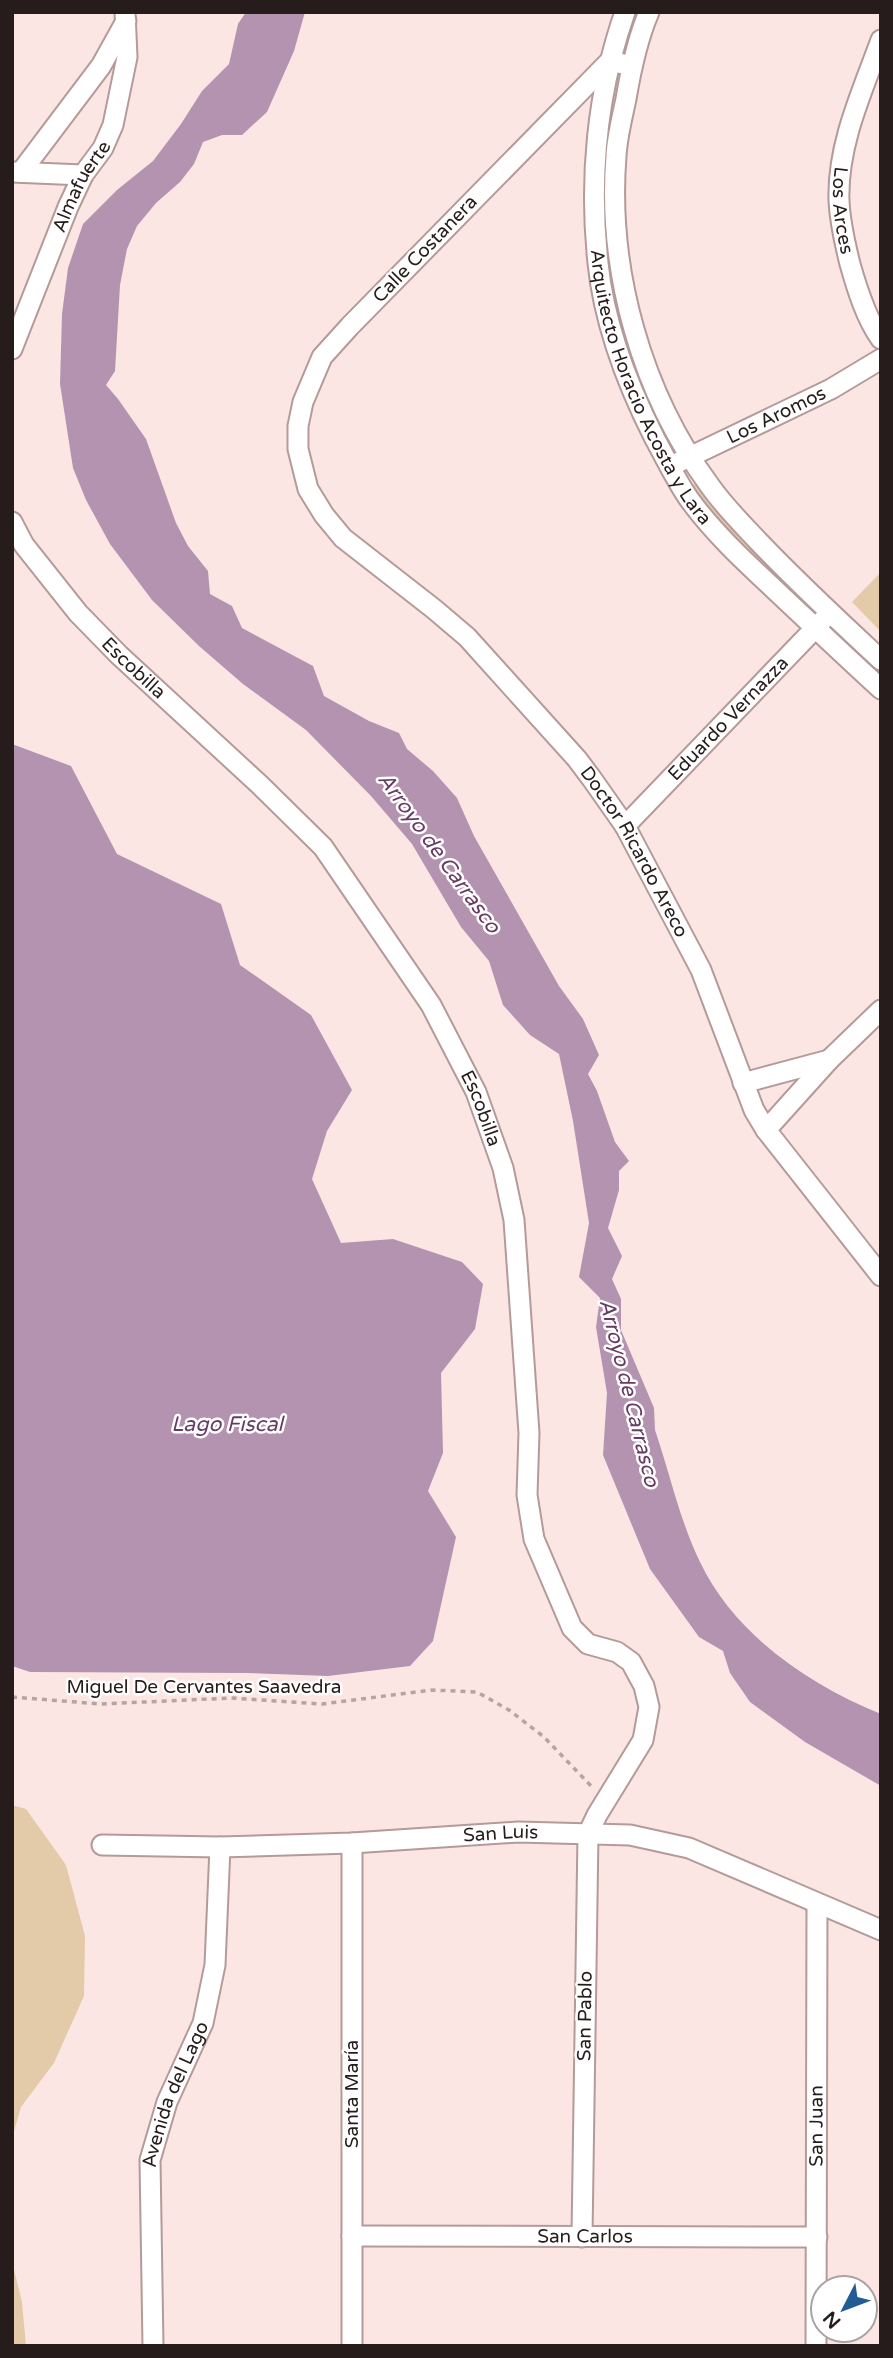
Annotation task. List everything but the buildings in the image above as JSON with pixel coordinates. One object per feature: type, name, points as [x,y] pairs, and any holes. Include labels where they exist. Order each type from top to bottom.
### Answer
[{"type":"street","name":"Arquitecto Horacio Acosta y Lara","points":[[625,12],[610,61],[597,131],[595,200],[598,265],[623,367],[636,400],[670,466],[688,497],[711,527],[881,690]]},
{"type":"street","name":"Arquitecto Horacio Acosta y Lara","points":[[649,12],[632,66],[616,154],[616,241],[644,361],[655,390],[690,457],[710,487],[736,518],[881,660]]},
{"type":"street","name":"Almafuerte","points":[[16,172],[85,89],[126,16]]},
{"type":"street","name":"Almafuerte","points":[[12,349],[68,207],[83,175],[103,148],[115,115],[127,57],[126,16]]},
{"type":"street","name":"Los Arces","points":[[881,40],[848,130],[842,160],[839,201],[844,237],[855,281],[881,339]]},
{"type":"street","points":[[610,61],[632,66]]},
{"type":"street","name":"Calle Costanera","points":[[308,489],[298,449],[298,426],[303,402],[322,357],[610,61]]},
{"type":"street","points":[[16,172],[83,175]]},
{"type":"street","name":"Los Aromos","points":[[670,466],[831,389],[881,359]]},
{"type":"street","name":"Doctor Ricardo Areco","points":[[308,489],[342,538],[467,637],[577,759],[625,826],[701,970],[754,1110],[766,1130],[881,1276]]},
{"type":"street","name":"Escobilla","points":[[12,522],[24,545],[78,613],[323,847],[431,1005],[476,1092],[503,1167],[514,1220],[529,1433],[527,1495],[534,1539],[572,1628],[587,1644],[617,1652],[631,1662],[644,1686],[649,1707],[643,1741],[606,1801]]},
{"type":"street","name":"Eduardo Vernazza","points":[[625,826],[830,612]]},
{"type":"street","points":[[766,1130],[829,1060],[881,1010]]},
{"type":"street","points":[[743,1083],[829,1060]]},
{"type":"street","name":"San Pablo","points":[[582,2237],[588,1834],[606,1801]]},
{"type":"street","name":"San Luis","points":[[102,1845],[220,1847],[352,1843],[518,1832],[631,1835],[689,1848],[817,1905],[881,1930]]},
{"type":"street","name":"Santa María","points":[[352,1843],[352,2346]]},
{"type":"street","name":"Avenida del Lago","points":[[153,2346],[150,2160],[167,2102],[203,2023],[215,1965],[220,1847]]},
{"type":"street","name":"San Juan","points":[[816,2346],[817,1905]]},
{"type":"street","name":"San Carlos","points":[[352,2236],[817,2237]]},
{"type":"path","name":"Miguel De Cervantes Saavedra","points":[[12,1697],[101,1704],[231,1698],[321,1704],[432,1690],[477,1692],[509,1710],[544,1737],[606,1801]]},
{"type":"shaded area","points":[[616,74],[624,76],[611,219],[675,447],[672,451],[669,450],[636,378],[623,341],[610,285],[602,199],[607,125]]},
{"type":"shaded area","points":[[696,482],[741,539],[812,607],[811,612],[715,520],[692,486]]},
{"type":"shaded area","points":[[881,572],[881,632],[852,602]]},
{"type":"shaded area","points":[[12,1805],[26,1809],[66,1865],[85,1936],[84,1996],[54,2063],[21,2107],[12,2138]]},
{"type":"shaded area","points":[[12,2261],[22,2302],[26,2346],[12,2346]]},
{"type":"water","name":"Arroyo de Carrasco","points":[[246,12],[305,12],[294,51],[267,112],[242,135],[222,135],[203,142],[194,164],[180,182],[156,203],[137,226],[127,249],[120,285],[115,371],[106,385],[146,439],[176,523],[188,546],[208,571],[210,594],[232,606],[242,628],[313,666],[324,696],[369,721],[399,733],[407,749],[433,771],[457,798],[474,836],[559,986],[583,1019],[599,1055],[588,1074],[615,1142],[629,1161],[619,1171],[619,1190],[608,1228],[622,1256],[612,1279],[621,1299],[621,1330],[654,1408],[655,1430],[687,1530],[700,1562],[715,1588],[753,1634],[801,1672],[881,1714],[881,1786],[805,1742],[750,1702],[730,1673],[723,1651],[699,1637],[650,1569],[603,1455],[607,1393],[596,1327],[600,1298],[579,1277],[589,1223],[559,1054],[530,1035],[503,1005],[489,961],[461,927],[412,844],[371,796],[306,730],[243,684],[152,600],[110,544],[86,500],[73,468],[60,384],[62,314],[68,268],[83,224],[117,190],[153,161],[202,91],[229,64],[238,24]]},
{"type":"water","name":"Lago Fiscal","points":[[12,744],[71,766],[117,854],[221,904],[240,965],[311,1015],[352,1090],[327,1131],[312,1179],[341,1243],[393,1239],[462,1262],[483,1284],[475,1329],[441,1373],[443,1453],[428,1491],[456,1537],[433,1641],[410,1666],[328,1676],[30,1672],[12,1666]]}]
